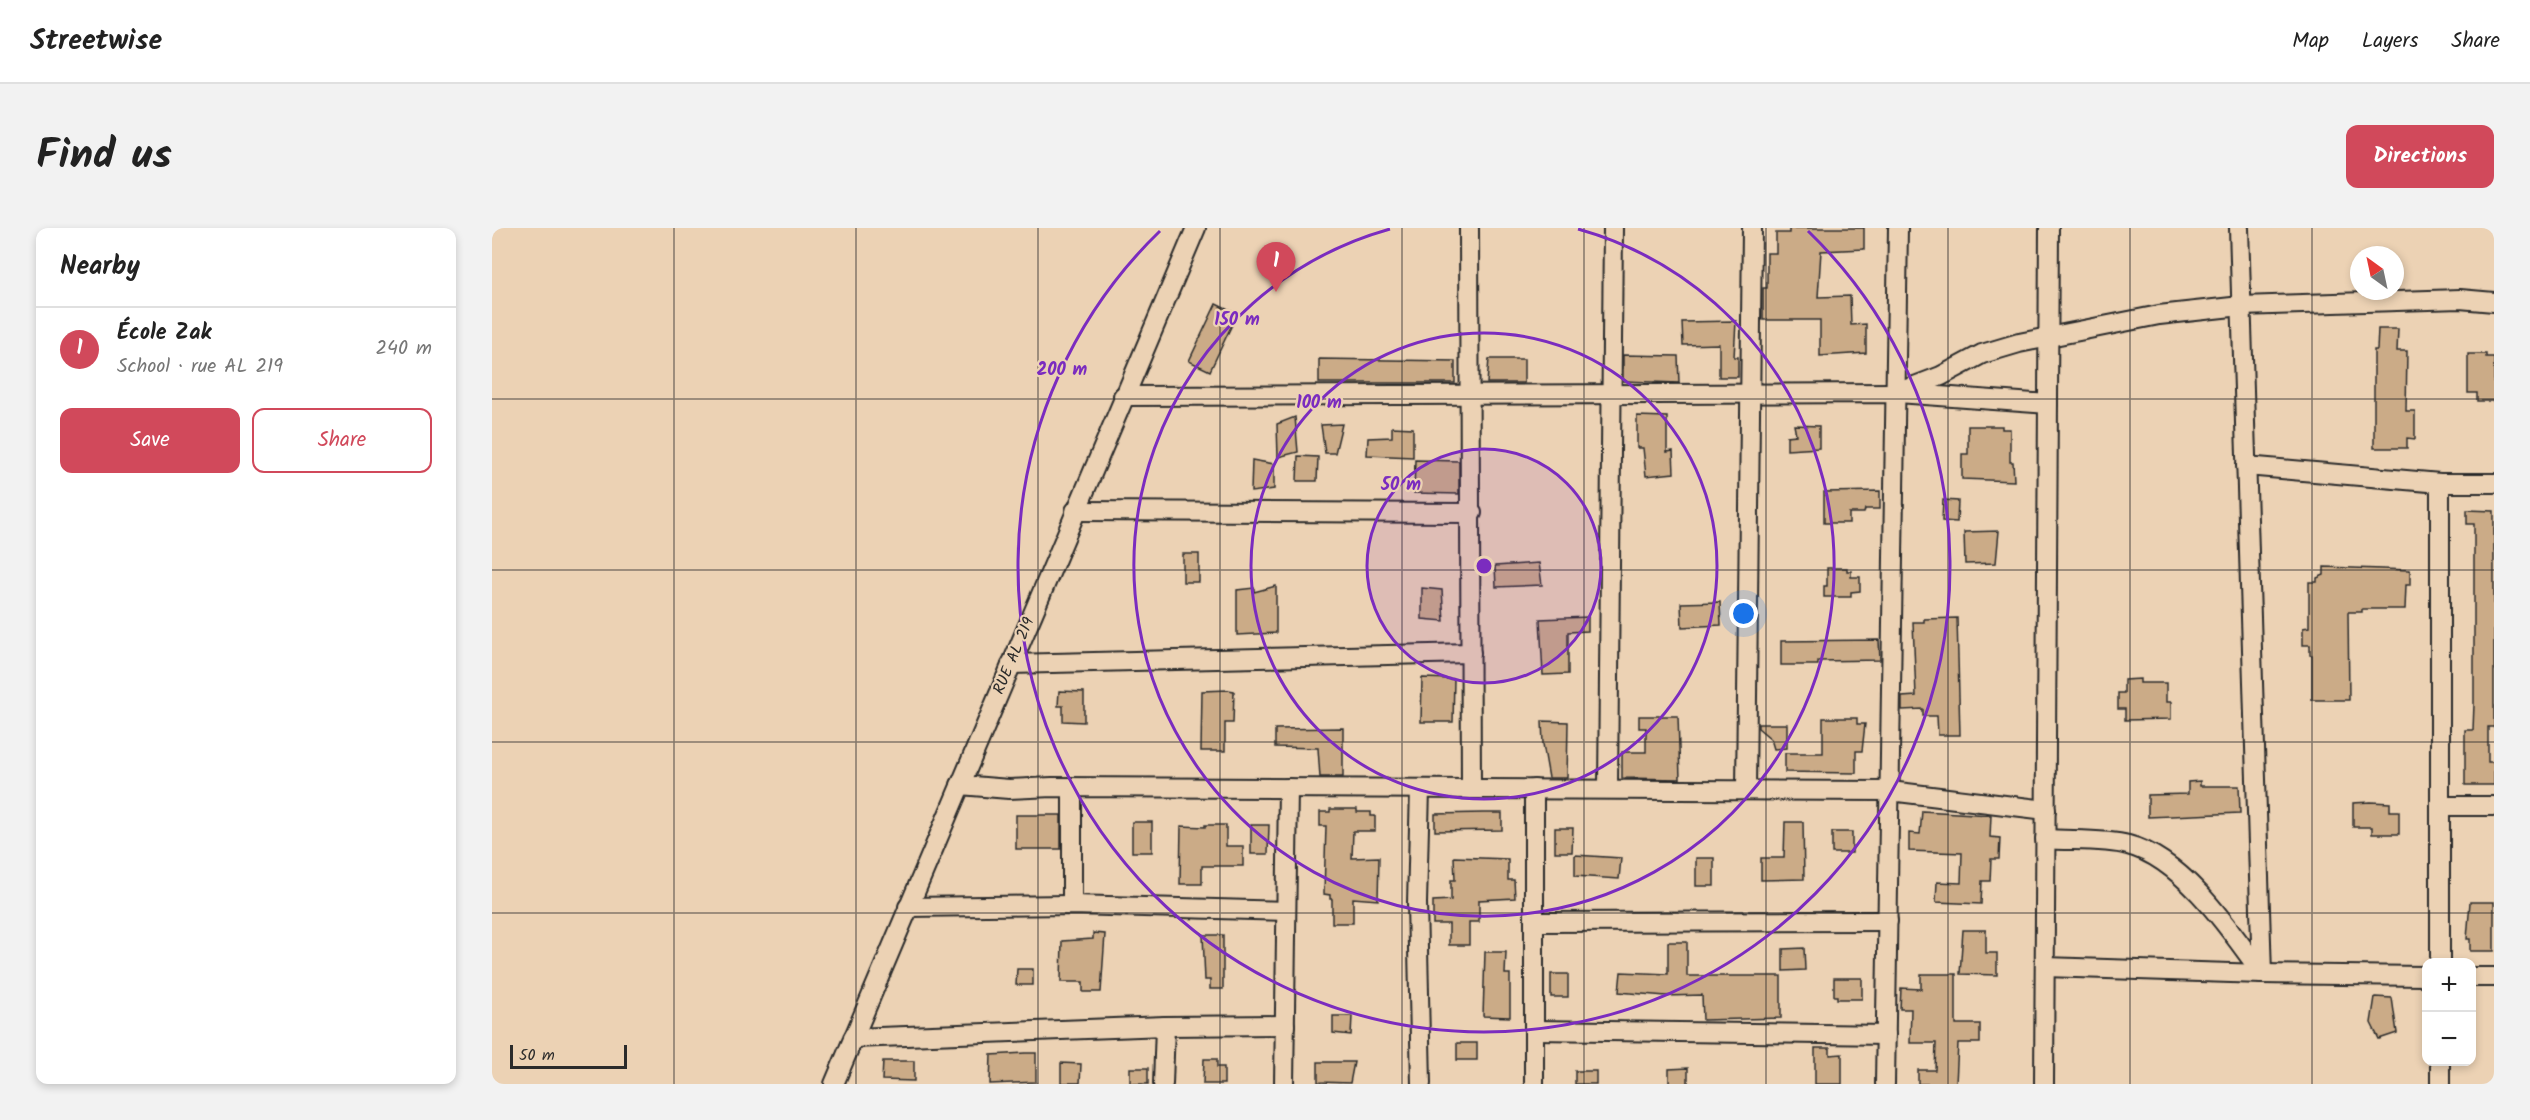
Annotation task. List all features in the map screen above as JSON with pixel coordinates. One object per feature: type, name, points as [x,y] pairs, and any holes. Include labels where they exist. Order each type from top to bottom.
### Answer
[{"type":"street","name":"RUE AL 219","points":[[834,1084],[1196,228]]},
{"type":"street","points":[[1469,228],[1472,394],[1471,789]]},
{"type":"street","points":[[1608,789],[1613,228]]},
{"type":"street","points":[[1746,790],[1752,228]]},
{"type":"street","points":[[1885,1084],[1898,393],[1898,228]]},
{"type":"street","points":[[2044,1084],[2049,228]]},
{"type":"street","points":[[2239,228],[2262,974]]},
{"type":"street","points":[[1898,393],[1941,376],[1982,354],[2048,335],[2158,315],[2241,306],[2460,299],[2494,302]]},
{"type":"street","points":[[1123,396],[1898,393],[2048,404]]},
{"type":"street","points":[[2246,466],[2440,483],[2494,483]]},
{"type":"street","points":[[2440,483],[2440,958]]},
{"type":"street","points":[[1075,511],[1472,513]]},
{"type":"street","points":[[1011,664],[1471,652]]},
{"type":"street","points":[[960,785],[1009,789],[1072,787],[1890,791],[2046,810]]},
{"type":"street","points":[[1072,787],[1072,904]]},
{"type":"street","points":[[1284,1084],[1288,788]]},
{"type":"street","points":[[1420,789],[1417,903],[1421,1084]]},
{"type":"street","points":[[1534,789],[1534,1084]]},
{"type":"street","points":[[2440,806],[2494,806]]},
{"type":"street","points":[[2045,839],[2128,845],[2156,858],[2215,908],[2262,974]]},
{"type":"street","points":[[908,907],[1072,904],[1286,911]]},
{"type":"street","points":[[1535,922],[1888,921]]},
{"type":"street","points":[[2045,967],[2262,974],[2422,976]]},
{"type":"street","points":[[2476,977],[2494,977]]},
{"type":"street","points":[[853,1038],[1165,1026],[1285,1025]]},
{"type":"street","points":[[1163,1084],[1165,1026]]},
{"type":"street","points":[[1534,1030],[1886,1035]]},
{"type":"street","points":[[2440,1066],[2440,1084]]},
{"type":"building","points":[[1789,228],[1864,228],[1864,249],[1821,251],[1818,297],[1850,296],[1851,325],[1866,324],[1866,353],[1820,356],[1820,320],[1763,320],[1763,288],[1767,288],[1767,253],[1776,253],[1776,233],[1789,233]]},
{"type":"building","points":[[1216,304],[1237,314],[1210,371],[1189,361]]},
{"type":"building","points":[[1736,321],[1734,357],[1738,357],[1738,377],[1719,377],[1719,344],[1683,345],[1682,322]]},
{"type":"building","points":[[2378,329],[2398,329],[2397,351],[2407,351],[2406,411],[2415,411],[2415,439],[2407,438],[2407,448],[2374,448],[2374,350],[2377,350]]},
{"type":"building","points":[[2468,354],[2486,354],[2486,357],[2494,357],[2494,401],[2477,401],[2477,393],[2468,393]]},
{"type":"building","points":[[1623,355],[1678,356],[1679,383],[1623,381]]},
{"type":"building","points":[[1319,359],[1455,361],[1455,383],[1319,383]]},
{"type":"building","points":[[1489,359],[1524,359],[1524,383],[1487,383]]},
{"type":"building","points":[[1637,416],[1667,417],[1667,452],[1673,451],[1674,473],[1646,476],[1643,448],[1637,448]]},
{"type":"building","points":[[1295,417],[1298,452],[1278,457],[1277,424]]},
{"type":"building","points":[[1342,424],[1335,453],[1325,453],[1321,425]]},
{"type":"building","points":[[1794,425],[1819,426],[1819,448],[1787,450],[1787,436],[1796,435]]},
{"type":"building","points":[[1968,426],[2002,426],[2002,429],[2010,429],[2010,462],[2013,462],[2014,481],[1962,479],[1962,454],[1968,454]]},
{"type":"building","points":[[1392,427],[1413,428],[1413,457],[1367,455],[1368,438],[1392,437]]},
{"type":"building","points":[[1298,456],[1318,457],[1317,481],[1297,481]]},
{"type":"building","points":[[1252,460],[1274,464],[1274,489],[1251,492]]},
{"type":"building","points":[[1415,460],[1459,461],[1459,494],[1414,493]]},
{"type":"building","points":[[1880,491],[1880,509],[1865,509],[1864,513],[1849,513],[1849,523],[1824,523],[1824,492]]},
{"type":"building","points":[[1943,500],[1958,501],[1957,522],[1942,521]]},
{"type":"building","points":[[2467,510],[2494,511],[2494,727],[2488,727],[2488,762],[2494,762],[2494,785],[2465,785],[2465,730],[2473,730],[2474,704],[2474,524],[2467,524]]},
{"type":"building","points":[[1999,531],[1996,563],[1965,564],[1964,532]]},
{"type":"building","points":[[1183,554],[1199,554],[1199,582],[1183,582]]},
{"type":"building","points":[[1539,563],[1542,585],[1496,587],[1495,566]]},
{"type":"building","points":[[2324,567],[2410,570],[2410,585],[2406,585],[2405,609],[2362,609],[2362,612],[2348,612],[2349,700],[2312,700],[2312,655],[2310,655],[2310,645],[2303,645],[2303,628],[2309,627],[2309,582],[2317,582],[2317,578],[2324,575]]},
{"type":"building","points":[[1827,568],[1847,568],[1847,571],[1851,571],[1851,577],[1860,577],[1860,591],[1851,592],[1851,597],[1824,597],[1824,586],[1827,586]]},
{"type":"building","points":[[1276,586],[1276,633],[1237,635],[1237,590],[1254,588],[1254,592]]},
{"type":"building","points":[[1422,588],[1442,590],[1444,621],[1422,619]]},
{"type":"building","points":[[1720,602],[1721,625],[1682,627],[1681,603]]},
{"type":"building","points":[[1588,617],[1588,631],[1568,632],[1568,674],[1543,675],[1540,619]]},
{"type":"building","points":[[1957,618],[1960,735],[1938,735],[1937,716],[1923,716],[1923,709],[1902,710],[1902,697],[1916,696],[1913,622],[1924,622],[1924,619]]},
{"type":"building","points":[[1879,640],[1880,660],[1818,661],[1818,665],[1781,665],[1781,641]]},
{"type":"building","points":[[1422,678],[1454,679],[1453,722],[1421,722]]},
{"type":"building","points":[[2140,679],[2140,683],[2166,683],[2166,702],[2171,702],[2171,719],[2125,720],[2125,709],[2118,709],[2118,693],[2124,693],[2124,680]]},
{"type":"building","points":[[1059,691],[1084,692],[1084,722],[1063,721],[1063,706],[1058,706]]},
{"type":"building","points":[[1202,691],[1234,691],[1233,723],[1225,723],[1225,751],[1201,751]]},
{"type":"building","points":[[1639,716],[1678,716],[1680,779],[1622,778],[1622,752],[1646,752],[1646,728],[1639,728]]},
{"type":"building","points":[[1823,718],[1857,718],[1857,724],[1865,724],[1862,751],[1856,751],[1856,773],[1785,772],[1785,753],[1823,753]]},
{"type":"building","points":[[1542,721],[1568,722],[1567,778],[1549,778],[1543,744]]},
{"type":"building","points":[[1758,724],[1787,724],[1787,748],[1774,749],[1771,739],[1758,728]]},
{"type":"building","points":[[1343,728],[1343,777],[1320,777],[1318,748],[1275,747],[1275,729]]},
{"type":"building","points":[[2200,781],[2200,786],[2239,786],[2240,813],[2148,817],[2148,795],[2188,794],[2188,782]]},
{"type":"building","points":[[2353,803],[2390,803],[2390,811],[2399,811],[2399,834],[2372,834],[2372,827],[2353,827]]},
{"type":"building","points":[[1330,809],[1357,809],[1357,812],[1371,812],[1371,816],[1375,816],[1375,831],[1353,831],[1352,858],[1379,857],[1378,900],[1353,898],[1353,923],[1332,923],[1332,899],[1330,895],[1324,894],[1326,826],[1320,826],[1320,812],[1330,812]]},
{"type":"building","points":[[1922,811],[1991,815],[1990,837],[2000,838],[1999,859],[1991,859],[1990,881],[1982,881],[1981,904],[1936,902],[1937,882],[1961,883],[1962,853],[1909,851],[1909,833],[1920,834]]},
{"type":"building","points":[[1502,813],[1502,830],[1435,831],[1435,814]]},
{"type":"building","points":[[1016,815],[1061,815],[1061,849],[1016,849]]},
{"type":"building","points":[[1132,822],[1152,822],[1152,852],[1132,852]]},
{"type":"building","points":[[1785,822],[1803,822],[1804,879],[1761,880],[1761,858],[1784,858]]},
{"type":"building","points":[[1205,825],[1226,825],[1226,846],[1243,846],[1243,866],[1202,866],[1202,884],[1180,884],[1181,826],[1205,827]]},
{"type":"building","points":[[1251,825],[1269,825],[1268,854],[1251,854]]},
{"type":"building","points":[[1555,828],[1573,828],[1572,852],[1555,852]]},
{"type":"building","points":[[1832,832],[1852,832],[1852,853],[1832,853]]},
{"type":"building","points":[[1575,855],[1621,858],[1619,879],[1575,876]]},
{"type":"building","points":[[1454,857],[1508,859],[1508,880],[1514,880],[1515,898],[1479,900],[1479,922],[1469,922],[1469,945],[1449,945],[1449,924],[1433,924],[1433,901],[1451,900],[1451,880],[1455,880]]},
{"type":"building","points":[[1696,858],[1714,858],[1714,886],[1696,886]]},
{"type":"building","points":[[2470,902],[2494,902],[2494,951],[2470,951],[2470,939],[2467,939]]},
{"type":"building","points":[[1963,930],[1986,930],[1986,953],[1997,953],[1997,975],[1960,974]]},
{"type":"building","points":[[1093,933],[1105,934],[1101,992],[1083,992],[1083,982],[1061,982],[1062,941],[1093,939]]},
{"type":"building","points":[[1203,935],[1223,935],[1223,989],[1210,989],[1210,980],[1205,980]]},
{"type":"building","points":[[1668,942],[1687,942],[1687,976],[1781,976],[1781,1018],[1703,1020],[1702,995],[1666,996],[1619,992],[1621,972],[1668,974]]},
{"type":"building","points":[[1804,948],[1805,970],[1783,971],[1783,949]]},
{"type":"building","points":[[1485,952],[1506,952],[1505,974],[1510,974],[1510,1017],[1483,1016]]},
{"type":"building","points":[[1017,969],[1033,969],[1033,985],[1016,985]]},
{"type":"building","points":[[1551,974],[1568,974],[1568,997],[1551,997]]},
{"type":"building","points":[[1921,974],[1956,974],[1956,1024],[1980,1024],[1980,1043],[1958,1043],[1956,1084],[1918,1084],[1918,1070],[1935,1070],[1936,1043],[1910,1043],[1911,1009],[1900,1009],[1901,988],[1921,989]]},
{"type":"building","points":[[1834,978],[1862,978],[1862,999],[1837,999],[1837,996],[1834,996]]},
{"type":"building","points":[[2375,997],[2392,998],[2397,1033],[2379,1039],[2371,1023]]},
{"type":"building","points":[[1333,1016],[1352,1016],[1351,1035],[1333,1033]]},
{"type":"building","points":[[1457,1043],[1477,1043],[1477,1060],[1457,1060]]},
{"type":"building","points":[[1815,1048],[1830,1048],[1830,1055],[1842,1054],[1842,1084],[1815,1084]]},
{"type":"building","points":[[1036,1053],[1036,1082],[990,1084],[991,1055]]},
{"type":"building","points":[[1204,1059],[1217,1059],[1217,1067],[1224,1067],[1224,1084],[1203,1084]]},
{"type":"building","points":[[883,1061],[914,1061],[914,1081],[882,1080]]},
{"type":"building","points":[[1318,1062],[1354,1062],[1350,1083],[1318,1082]]},
{"type":"building","points":[[1061,1063],[1081,1064],[1080,1083],[1061,1083]]},
{"type":"building","points":[[1130,1068],[1148,1068],[1148,1084],[1130,1084]]},
{"type":"building","points":[[1688,1068],[1688,1084],[1669,1084],[1669,1069]]},
{"type":"building","points":[[1575,1071],[1596,1071],[1596,1084],[1575,1084]]},
{"type":"place","name":"École Zak","points":[[1276,292]]}]
